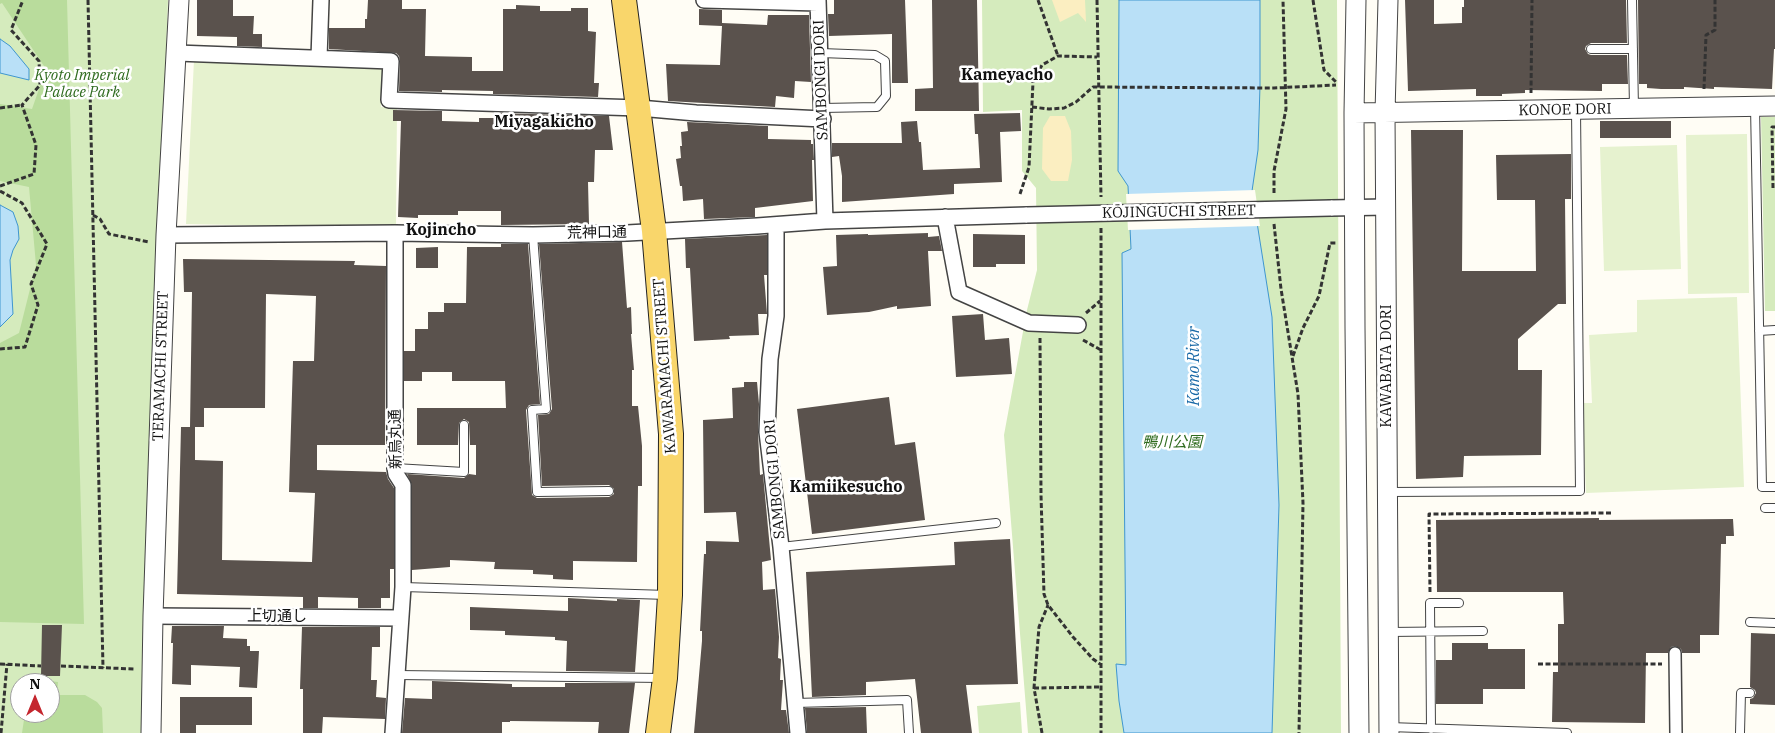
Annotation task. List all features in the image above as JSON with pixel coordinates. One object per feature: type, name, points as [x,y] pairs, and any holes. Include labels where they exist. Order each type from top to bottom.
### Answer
[{"type":"main road","name":"KAWARAMACHI STREET","points":[[624,0],[654,231],[672,434],[670,595],[665,678],[658,733]]},
{"type":"street","name":"TERAMACHI STREET","points":[[151,733],[159,239],[177,53],[179,0]]},
{"type":"street","points":[[319,58],[321,0]]},
{"type":"street","points":[[704,0],[818,2]]},
{"type":"street","name":"KAWABATA DORI","points":[[1356,0],[1354,113],[1358,733]]},
{"type":"street","name":"KAWABATA DORI","points":[[1388,0],[1385,113],[1389,730]]},
{"type":"street","name":"SAMBONGI DORI","points":[[818,2],[825,221]]},
{"type":"street","points":[[177,53],[391,62],[389,100],[639,108],[696,113],[822,113]]},
{"type":"street","name":"KONOE DORI","points":[[1354,113],[1531,111],[1775,104]]},
{"type":"street","points":[[1355,208],[1386,207]]},
{"type":"street","name":"KŌJINGUCHI STREET","points":[[1027,216],[1355,208]]},
{"type":"street","name":"荒神口通","points":[[159,239],[395,233],[533,235],[654,231],[825,221],[1027,216]]},
{"type":"street","points":[[945,217],[959,292],[1028,323],[1078,325]]},
{"type":"street","name":"SAMBONGI DORI","points":[[776,225],[776,316],[770,359],[768,432],[798,733]]},
{"type":"street","name":"新烏丸通","points":[[393,733],[403,587],[403,484],[396,474],[395,468],[395,233]]},
{"type":"street","name":"上切通し","points":[[153,616],[400,618]]},
{"type":"street","points":[[1675,658],[1676,733]]},
{"type":"lane","points":[[1632,0],[1634,108]]},
{"type":"lane","points":[[1591,49],[1633,49]]},
{"type":"lane","points":[[820,53],[875,55],[885,61],[886,96],[877,107],[822,113]]},
{"type":"lane","points":[[1755,106],[1762,487],[1775,487]]},
{"type":"lane","points":[[1387,492],[1580,491],[1576,110]]},
{"type":"lane","points":[[533,235],[546,409],[532,410],[537,492],[609,491]]},
{"type":"lane","points":[[1759,331],[1775,330]]},
{"type":"lane","points":[[395,468],[464,472],[464,425]]},
{"type":"lane","points":[[1764,508],[1775,508]]},
{"type":"lane","points":[[781,548],[996,523]]},
{"type":"lane","points":[[403,587],[670,595]]},
{"type":"lane","points":[[1431,729],[1430,603],[1459,603]]},
{"type":"lane","points":[[1750,622],[1775,623]]},
{"type":"lane","points":[[1388,632],[1483,632]]},
{"type":"lane","points":[[397,674],[665,678]]},
{"type":"lane","points":[[1740,733],[1741,693],[1750,694]]},
{"type":"lane","points":[[795,703],[907,700],[909,733]]},
{"type":"lane","points":[[1389,730],[1431,729],[1567,733]]},
{"type":"path","points":[[0,108],[22,105],[40,85],[39,61],[11,30],[23,0]]},
{"type":"path","points":[[88,0],[103,668]]},
{"type":"path","points":[[1038,0],[1058,56]]},
{"type":"path","points":[[1097,0],[1101,204]]},
{"type":"path","points":[[1274,198],[1274,171],[1286,110],[1283,0]]},
{"type":"path","points":[[1032,107],[1064,108],[1076,102],[1093,87],[1285,87],[1339,85],[1324,70],[1313,0]]},
{"type":"path","points":[[1531,111],[1532,0]]},
{"type":"path","points":[[1703,107],[1706,35],[1715,30],[1715,0]]},
{"type":"path","points":[[1020,194],[1029,167],[1033,82],[1042,65],[1058,56],[1097,57]]},
{"type":"path","points":[[0,186],[34,174],[36,145],[22,105]]},
{"type":"path","points":[[1773,188],[1772,128],[1775,127]]},
{"type":"path","points":[[0,191],[22,203],[47,244],[31,284],[38,305],[25,347],[0,349]]},
{"type":"path","points":[[92,215],[100,219],[109,234],[159,239]]},
{"type":"path","points":[[1274,216],[1274,233],[1281,289],[1298,394],[1303,503],[1298,733]]},
{"type":"path","points":[[1101,223],[1101,733]]},
{"type":"path","points":[[1293,356],[1303,328],[1319,296],[1330,243],[1340,243]]},
{"type":"path","points":[[1039,324],[1044,594],[1048,605],[1073,637],[1093,659],[1101,664]]},
{"type":"path","points":[[1430,603],[1429,514],[1611,513]]},
{"type":"path","points":[[1042,733],[1034,688],[1039,627],[1048,605]]},
{"type":"path","points":[[1538,664],[1675,658]]},
{"type":"path","points":[[0,664],[41,666]]},
{"type":"path","points":[[1,733],[7,664]]},
{"type":"path","points":[[61,666],[152,669]]},
{"type":"path","points":[[1034,688],[1101,687]]},
{"type":"green space","name":"Kyoto Imperial Palace Park","points":[[0,0],[168,0],[146,574],[144,733],[0,733]]},
{"type":"green space","points":[[0,0],[67,0],[84,624],[0,622],[0,343],[19,333],[36,265],[29,187],[0,181],[0,104],[32,109],[46,69],[2,3],[0,4]]},
{"type":"green space","name":"鴨川公園","points":[[982,0],[1337,0],[1341,733],[1028,733],[1004,435],[1027,310],[1037,270],[1036,188],[1022,171],[1022,110],[983,112]]},
{"type":"green space","points":[[194,60],[383,67],[381,107],[397,108],[396,228],[186,224]]},
{"type":"green space","points":[[1761,117],[1775,117],[1775,311],[1765,311]]},
{"type":"green space","points":[[1747,134],[1749,293],[1688,294],[1686,135]]},
{"type":"green space","points":[[1677,145],[1681,269],[1604,271],[1600,147]]},
{"type":"green space","points":[[1737,297],[1744,487],[1586,493],[1582,403],[1592,403],[1589,335],[1637,332],[1637,300]]},
{"type":"green space","points":[[60,695],[85,695],[97,702],[102,708],[103,733],[22,733],[24,723],[60,723]]},
{"type":"green space","points":[[1020,702],[1022,733],[979,733],[977,706]]},
{"type":"sand","points":[[1052,0],[1085,0],[1086,22],[1078,13],[1060,22]]},
{"type":"sand","points":[[1050,116],[1065,116],[1071,131],[1072,160],[1068,181],[1051,181],[1042,169],[1043,128]]},
{"type":"water","name":"Kamo River","points":[[1119,0],[1260,0],[1258,150],[1252,191],[1272,317],[1279,505],[1272,733],[1124,733],[1116,664],[1126,665],[1122,253],[1131,249],[1128,186],[1118,171]]},
{"type":"water","points":[[0,39],[10,46],[29,69],[29,80],[0,73]]},
{"type":"water","points":[[0,205],[13,212],[18,226],[19,239],[10,260],[13,314],[0,327]]},
{"type":"pier","points":[[1255,190],[1260,226],[1128,230],[1126,194]]},
{"type":"building","points":[[197,0],[233,0],[233,16],[254,16],[253,34],[262,34],[262,47],[237,46],[237,37],[197,36]]},
{"type":"building","points":[[368,0],[402,0],[402,9],[426,9],[425,56],[472,57],[472,71],[503,71],[503,9],[516,9],[516,5],[540,6],[540,11],[571,11],[571,8],[588,8],[588,31],[596,32],[594,83],[599,83],[598,97],[493,94],[493,91],[399,91],[400,61],[396,53],[329,49],[329,28],[365,28]]},
{"type":"building","points":[[834,0],[905,0],[908,83],[892,83],[892,34],[829,36],[828,14],[834,14]]},
{"type":"building","points":[[932,0],[977,0],[979,111],[915,111],[915,89],[933,88]]},
{"type":"building","points":[[1405,0],[1434,0],[1434,24],[1462,23],[1464,0],[1626,0],[1627,43],[1591,43],[1585,49],[1591,55],[1627,55],[1628,84],[1602,84],[1602,91],[1525,90],[1525,93],[1502,94],[1502,96],[1476,96],[1476,89],[1408,91]]},
{"type":"building","points":[[1638,0],[1775,0],[1775,49],[1772,89],[1684,87],[1684,89],[1661,89],[1647,88],[1647,84],[1639,84]]},
{"type":"building","points":[[699,9],[722,10],[722,23],[767,25],[768,15],[809,15],[811,82],[795,81],[794,98],[776,96],[775,107],[668,101],[666,64],[720,65],[722,26],[699,25]]},
{"type":"building","points":[[393,110],[442,111],[442,121],[479,122],[479,118],[493,118],[493,113],[609,116],[613,150],[595,150],[594,182],[588,182],[589,224],[501,225],[501,211],[458,211],[458,215],[418,215],[418,218],[398,217],[401,121],[393,121]]},
{"type":"building","points":[[1020,113],[1021,131],[1000,132],[1002,182],[954,184],[954,194],[842,202],[842,176],[839,156],[832,157],[832,143],[902,143],[901,122],[917,121],[923,170],[980,168],[978,134],[975,134],[974,114]]},
{"type":"building","points":[[1600,121],[1671,121],[1671,138],[1600,138]]},
{"type":"building","points":[[687,122],[768,126],[768,139],[811,140],[814,160],[812,160],[813,201],[755,208],[755,217],[704,219],[703,199],[683,201],[682,186],[680,186],[676,159],[681,158],[681,132],[688,131]]},
{"type":"building","points":[[1411,130],[1463,130],[1462,271],[1536,271],[1535,200],[1497,200],[1496,155],[1571,154],[1571,199],[1565,199],[1566,304],[1558,304],[1518,339],[1518,370],[1542,370],[1541,455],[1464,456],[1463,477],[1416,479]]},
{"type":"building","points":[[928,233],[928,237],[939,236],[942,251],[928,251],[931,306],[897,309],[897,306],[869,312],[827,315],[823,267],[837,266],[836,235]]},
{"type":"building","points":[[973,234],[1025,235],[1025,264],[996,264],[996,267],[973,267]]},
{"type":"building","points":[[767,235],[767,275],[764,275],[767,314],[758,314],[759,335],[729,336],[730,339],[694,341],[690,268],[686,268],[685,239]]},
{"type":"building","points":[[622,242],[627,308],[631,307],[634,370],[632,370],[632,406],[638,406],[642,446],[642,486],[638,486],[637,562],[573,561],[573,580],[553,579],[553,575],[533,574],[533,570],[494,569],[495,562],[450,560],[450,567],[412,570],[412,485],[407,474],[464,478],[469,474],[476,475],[476,445],[470,445],[469,422],[464,419],[459,423],[458,445],[417,445],[417,408],[506,408],[505,381],[452,381],[452,372],[422,372],[422,381],[404,381],[404,351],[415,351],[415,329],[428,329],[428,312],[444,312],[444,303],[466,303],[467,247],[501,247],[501,244],[528,244],[540,404],[529,405],[526,410],[532,495],[537,498],[609,497],[614,494],[614,489],[609,485],[542,486],[538,415],[549,414],[552,409],[539,244]]},
{"type":"building","points":[[438,247],[438,268],[416,268],[416,248]]},
{"type":"building","points":[[183,259],[355,261],[354,265],[386,266],[385,445],[317,445],[317,470],[386,472],[394,488],[394,569],[390,569],[390,598],[381,598],[381,608],[358,608],[358,598],[318,597],[318,608],[303,608],[303,597],[177,594],[181,427],[190,427],[192,292],[184,292]],"holes":[[[266,294],[316,296],[314,361],[293,361],[289,492],[315,493],[312,562],[222,560],[223,461],[195,460],[195,427],[204,427],[204,408],[265,408]]]},
{"type":"building","points":[[983,314],[985,340],[1009,338],[1012,374],[956,377],[952,316]]},
{"type":"building","points":[[744,382],[757,382],[760,475],[763,474],[771,560],[762,562],[763,590],[775,589],[779,637],[778,658],[781,659],[780,680],[783,680],[781,710],[786,710],[789,733],[694,733],[702,641],[702,631],[700,631],[706,541],[739,542],[736,512],[704,513],[703,420],[733,418],[732,388],[744,387]]},
{"type":"building","points":[[889,397],[895,445],[915,442],[925,520],[812,534],[797,409]]},
{"type":"building","points":[[1599,518],[1599,520],[1733,519],[1734,536],[1726,536],[1726,544],[1721,544],[1719,635],[1700,635],[1700,653],[1682,653],[1681,649],[1675,646],[1671,647],[1668,653],[1646,653],[1645,723],[1552,722],[1553,672],[1558,672],[1558,624],[1564,624],[1563,592],[1437,592],[1436,520]]},
{"type":"building","points":[[1010,539],[1018,684],[966,685],[972,733],[921,733],[915,679],[866,682],[866,695],[812,697],[806,572],[955,565],[954,542]]},
{"type":"building","points":[[568,598],[617,601],[617,599],[640,600],[635,672],[566,671],[567,641],[555,640],[555,637],[505,635],[505,631],[470,630],[470,607],[568,611]]},
{"type":"building","points":[[42,625],[62,625],[60,676],[60,673],[41,673]]},
{"type":"building","points":[[172,626],[224,626],[223,638],[247,639],[247,646],[250,646],[250,651],[259,651],[257,688],[239,687],[240,667],[191,665],[191,685],[172,684]]},
{"type":"building","points":[[302,627],[380,627],[380,647],[372,647],[371,680],[377,680],[376,697],[386,698],[385,719],[323,717],[322,733],[303,733],[303,689],[300,689]]},
{"type":"building","points":[[1751,633],[1775,634],[1775,705],[1750,704],[1750,699],[1756,693],[1750,687]]},
{"type":"building","points":[[1452,643],[1488,643],[1488,649],[1525,649],[1525,689],[1483,689],[1483,704],[1436,704],[1436,660],[1452,660]]},
{"type":"building","points":[[432,681],[512,684],[512,687],[565,687],[565,683],[635,683],[629,733],[598,733],[599,722],[510,721],[502,722],[502,733],[402,733],[405,698],[432,699]]},
{"type":"building","points":[[180,697],[252,697],[252,725],[196,725],[196,733],[180,733]]},
{"type":"building","points":[[866,707],[867,733],[807,733],[805,708]]},
{"type":"district","name":"Kameyacho","points":[[1007,75]]},
{"type":"district","name":"Miyagakicho","points":[[544,122]]},
{"type":"district","name":"Kojincho","points":[[441,230]]},
{"type":"district","name":"Kamiikesucho","points":[[846,487]]}]
